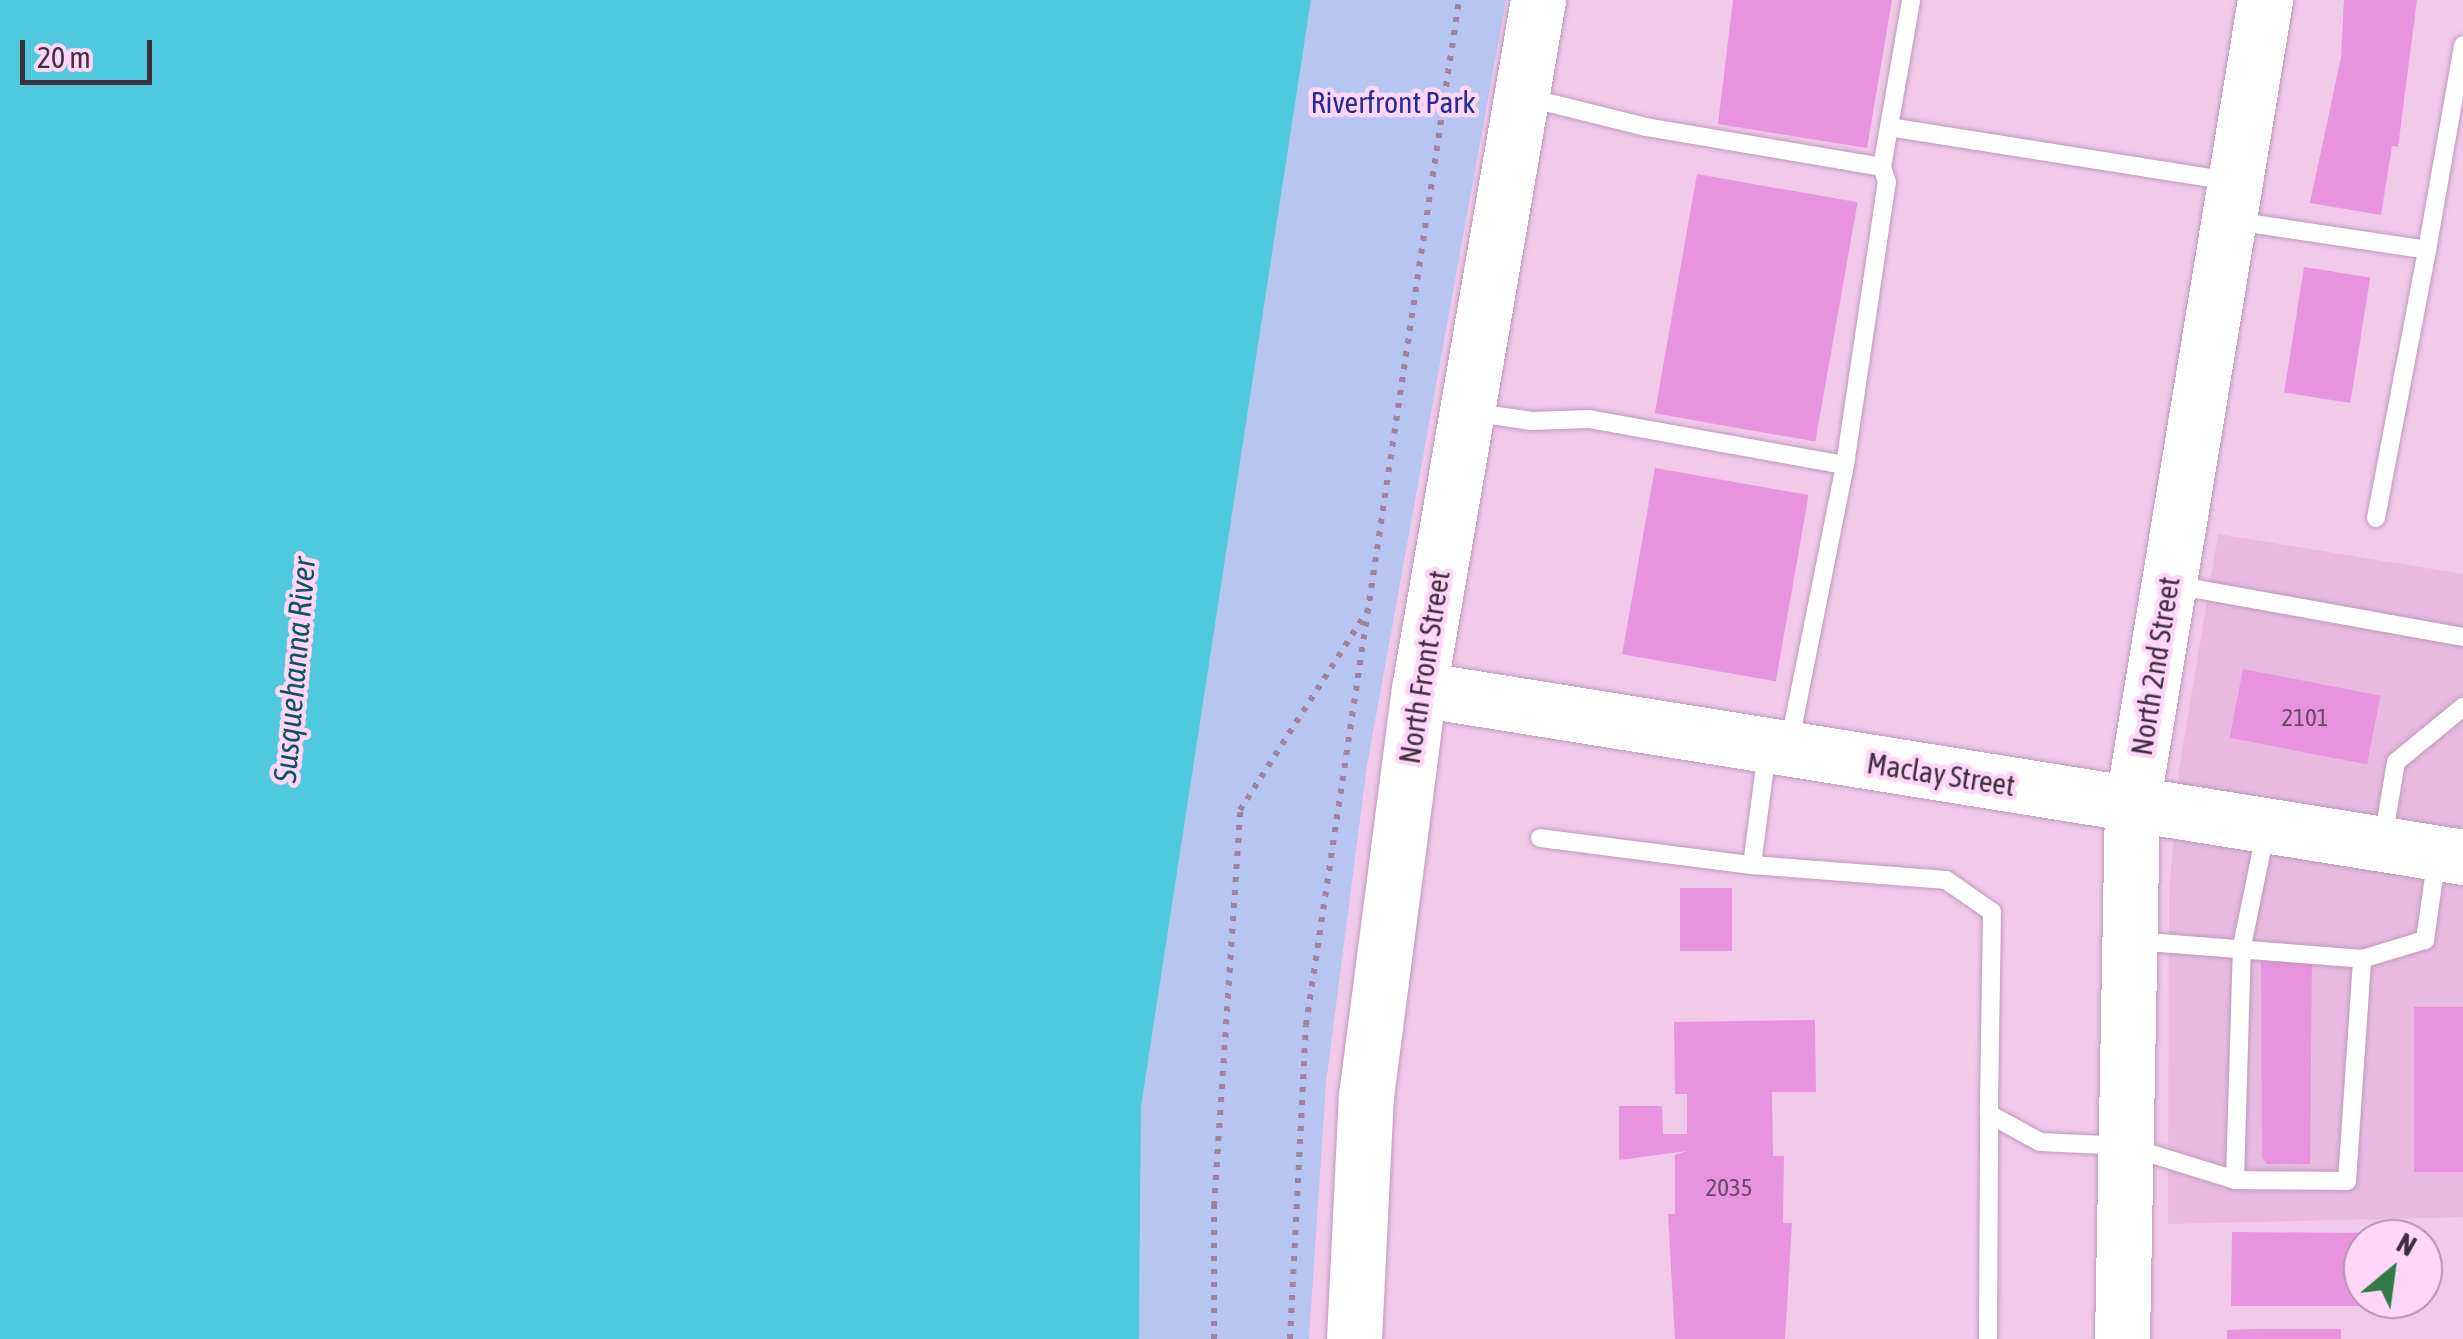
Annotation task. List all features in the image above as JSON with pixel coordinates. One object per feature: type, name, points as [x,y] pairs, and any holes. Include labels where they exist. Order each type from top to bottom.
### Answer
[{"type":"main road","name":"North Front Street","points":[[1354,1339],[1366,1096],[1418,689],[1538,0]]},
{"type":"main road","name":"North 2nd Street","points":[[2122,1339],[2132,806],[2264,0]]},
{"type":"main road","name":"Maclay Street","points":[[1418,689],[2450,855]]},
{"type":"lane","points":[[1752,866],[1846,465],[1887,182],[1882,167],[1911,0]]},
{"type":"lane","points":[[2376,518],[2463,45]]},
{"type":"lane","points":[[1521,96],[1646,127],[1882,167]]},
{"type":"lane","points":[[1889,128],[2231,201],[2427,250]]},
{"type":"lane","points":[[1467,411],[1531,422],[1589,420],[1846,465]]},
{"type":"lane","points":[[2168,584],[2463,637]]},
{"type":"lane","points":[[2382,844],[2396,762],[2463,708]]},
{"type":"lane","points":[[2236,1180],[2242,946],[2266,826]]},
{"type":"lane","points":[[1540,838],[1752,866],[1946,880],[1992,912],[1988,1339]]},
{"type":"lane","points":[[2129,941],[2242,946],[2362,959],[2425,940],[2450,855]]},
{"type":"lane","points":[[1989,1114],[2040,1142],[2126,1146],[2236,1180],[2347,1181],[2362,959]]},
{"type":"path","points":[[1290,1339],[1306,1025],[1374,600],[1376,548],[1458,0]]},
{"type":"path","points":[[1214,1339],[1214,1206],[1240,810],[1374,600]]},
{"type":"shaded area","points":[[2218,534],[2463,574],[2463,1217],[2168,1224],[2169,895],[2179,769]]},
{"type":"green space","name":"Riverfront Park","points":[[1311,0],[1506,0],[1367,765],[1326,1083],[1309,1339],[1139,1339],[1141,1107]]},
{"type":"water","name":"Susquehanna River","points":[[0,0],[1311,0],[1141,1107],[1139,1339],[0,1339]]},
{"type":"building","points":[[1733,0],[1892,0],[1867,148],[1718,124]]},
{"type":"building","points":[[2344,0],[2417,0],[2398,147],[2392,146],[2381,215],[2310,203],[2341,57]]},
{"type":"building","points":[[1697,174],[1858,202],[1815,442],[1655,413]]},
{"type":"building","points":[[2304,267],[2370,277],[2350,403],[2284,392]]},
{"type":"building","points":[[1655,468],[1809,495],[1776,681],[1622,654]]},
{"type":"building","points":[[2243,669],[2380,696],[2367,764],[2230,738]]},
{"type":"building","points":[[1680,888],[1732,888],[1732,951],[1680,951]]},
{"type":"building","points":[[2261,959],[2312,959],[2310,1164],[2267,1164],[2262,1158]]},
{"type":"building","points":[[2414,1007],[2463,1007],[2463,1172],[2414,1172]]},
{"type":"building","points":[[1815,1020],[1816,1092],[1772,1092],[1773,1156],[1784,1156],[1783,1223],[1792,1223],[1785,1339],[1675,1339],[1668,1214],[1675,1214],[1675,1155],[1687,1151],[1619,1160],[1619,1106],[1662,1106],[1663,1134],[1687,1134],[1687,1094],[1675,1094],[1674,1022]]},
{"type":"building","points":[[2232,1232],[2343,1233],[2343,1306],[2231,1306]]},
{"type":"building","points":[[2341,1329],[2341,1339],[2227,1339],[2227,1330]]}]
